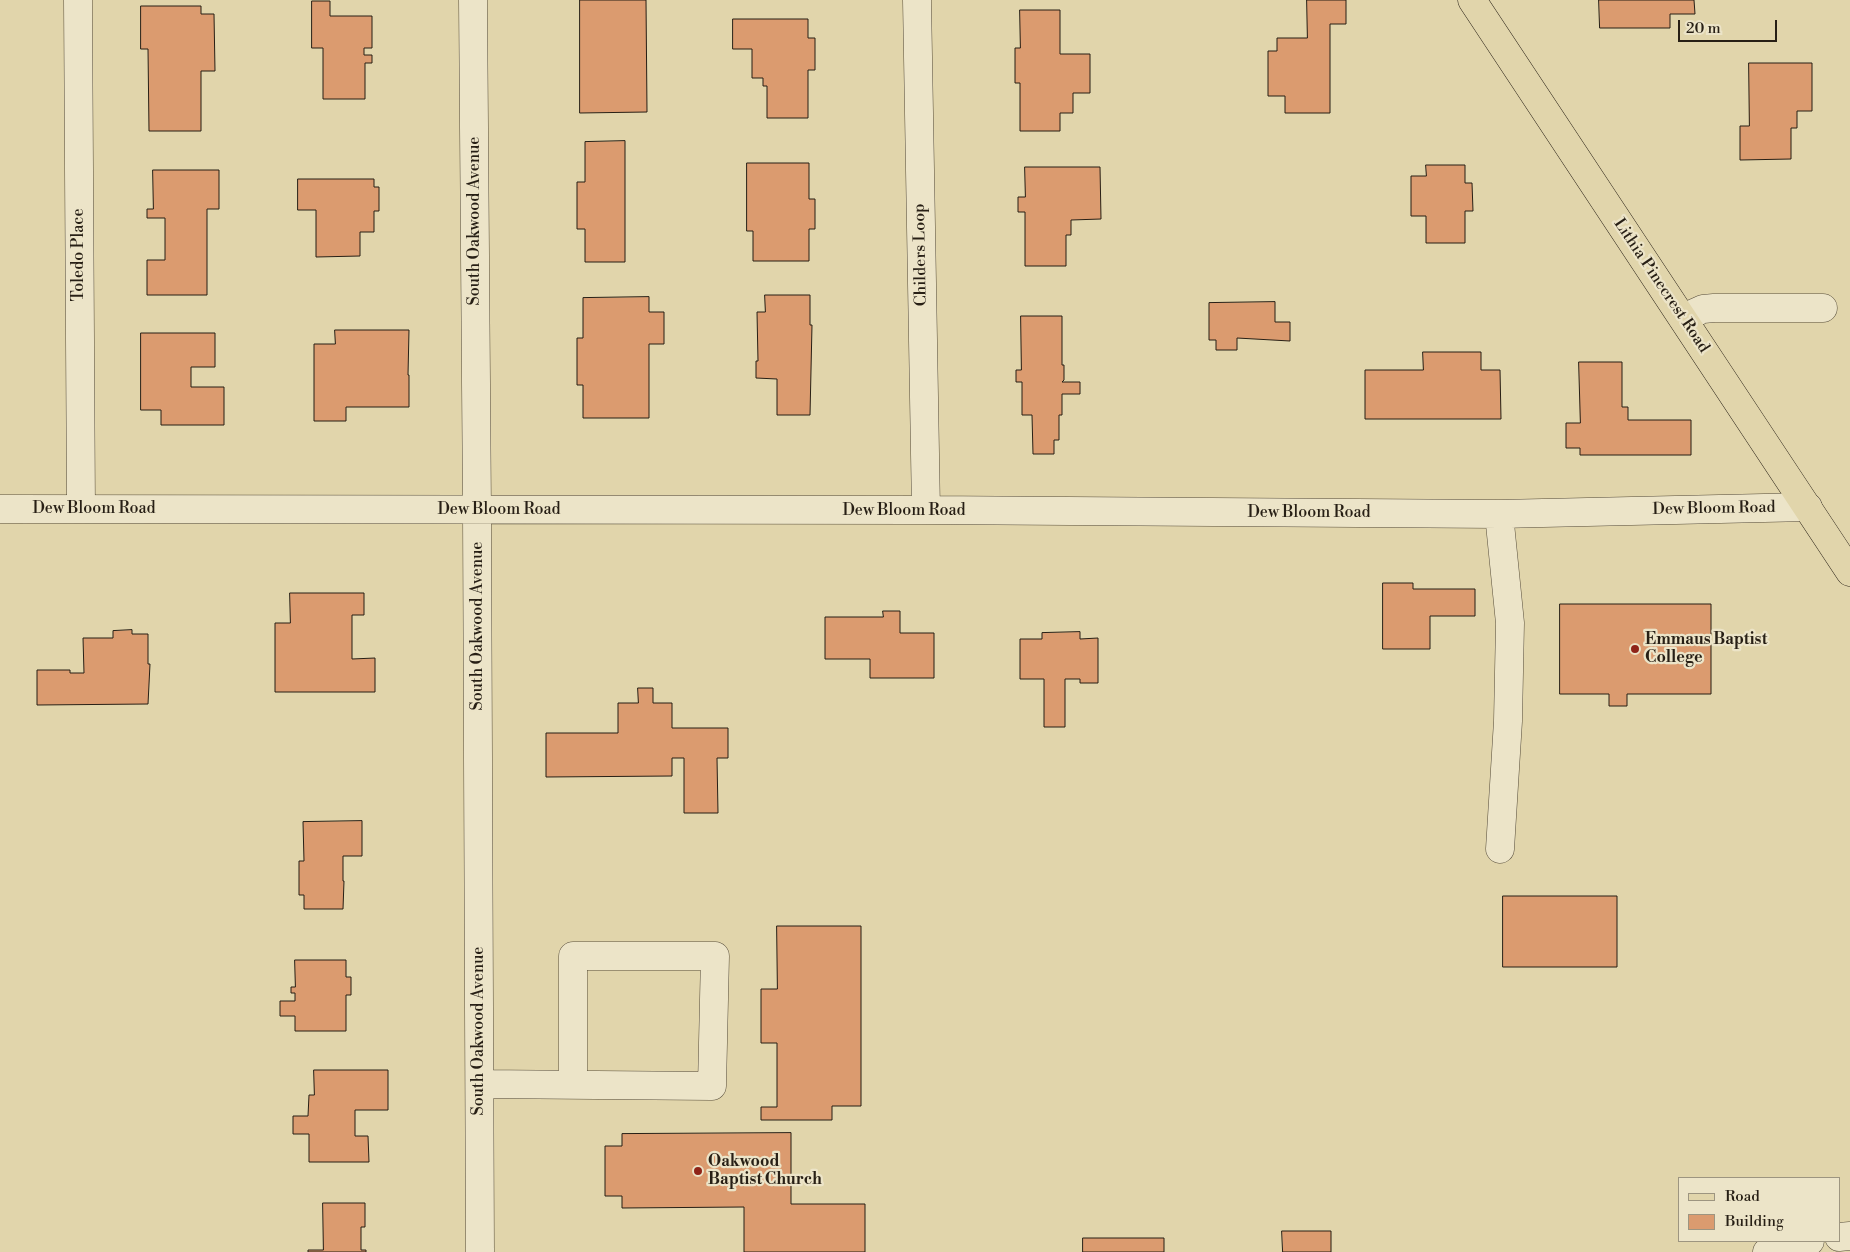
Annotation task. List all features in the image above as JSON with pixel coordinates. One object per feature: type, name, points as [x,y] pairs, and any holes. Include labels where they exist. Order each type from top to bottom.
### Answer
[{"type":"main road","name":"Lithia Pinecrest Road","points":[[1472,0],[1850,572]]},
{"type":"street","name":"Toledo Place","points":[[78,0],[81,509]]},
{"type":"street","name":"South Oakwood Avenue","points":[[473,0],[480,1252]]},
{"type":"street","name":"Childers Loop","points":[[917,0],[926,510]]},
{"type":"street","points":[[1683,318],[1703,309],[1714,308],[1823,308]]},
{"type":"street","name":"Dew Bloom Road","points":[[0,509],[926,510],[1499,514],[1808,507]]},
{"type":"street","points":[[1499,514],[1510,623],[1508,721],[1500,849]]},
{"type":"street","points":[[480,1084],[712,1086],[715,956],[573,956],[573,1084]]},
{"type":"street","points":[[1767,1252],[1779,1245],[1802,1242]]},
{"type":"building","points":[[580,0],[646,0],[647,112],[580,113]]},
{"type":"building","points":[[1307,0],[1346,0],[1346,24],[1330,24],[1330,113],[1285,113],[1285,96],[1268,96],[1268,51],[1277,51],[1277,38],[1307,38]]},
{"type":"building","points":[[1599,0],[1694,0],[1695,14],[1670,14],[1670,28],[1600,28]]},
{"type":"building","points":[[312,1],[330,1],[330,16],[372,16],[372,48],[364,48],[364,55],[372,55],[372,63],[365,63],[365,99],[323,99],[323,48],[312,48]]},
{"type":"building","points":[[141,6],[201,6],[201,14],[214,14],[215,71],[201,71],[201,131],[149,131],[148,49],[141,49]]},
{"type":"building","points":[[1020,10],[1060,10],[1060,54],[1090,54],[1090,93],[1073,93],[1073,113],[1060,113],[1060,131],[1020,131],[1020,83],[1015,83],[1015,48],[1020,48]]},
{"type":"building","points":[[733,19],[808,19],[808,38],[815,38],[815,70],[808,70],[808,118],[767,118],[767,86],[763,86],[763,78],[752,78],[752,49],[733,49]]},
{"type":"building","points":[[1749,63],[1812,63],[1812,111],[1797,111],[1797,128],[1791,128],[1791,159],[1740,160],[1740,126],[1749,126]]},
{"type":"building","points":[[625,141],[625,262],[585,262],[585,229],[577,229],[577,182],[585,182],[585,142]]},
{"type":"building","points":[[747,163],[809,163],[809,199],[815,199],[815,229],[809,229],[809,261],[753,261],[753,231],[747,231]]},
{"type":"building","points":[[1426,165],[1465,165],[1465,183],[1472,183],[1473,211],[1465,211],[1465,243],[1426,243],[1426,216],[1411,216],[1411,176],[1426,176]]},
{"type":"building","points":[[1025,167],[1100,167],[1101,219],[1071,220],[1071,235],[1066,235],[1066,266],[1025,266],[1025,212],[1018,212],[1018,197],[1025,197]]},
{"type":"building","points":[[153,170],[219,170],[219,209],[207,209],[207,295],[147,295],[147,260],[165,260],[165,218],[147,218],[147,209],[153,209]]},
{"type":"building","points":[[298,179],[374,179],[374,187],[379,187],[379,211],[374,211],[374,232],[360,232],[360,256],[316,257],[316,210],[298,210]]},
{"type":"building","points":[[765,295],[810,295],[810,325],[812,325],[810,415],[777,415],[777,379],[756,378],[756,361],[758,361],[757,312],[765,312]]},
{"type":"building","points":[[649,297],[649,312],[664,312],[664,344],[649,344],[649,418],[583,418],[583,385],[577,385],[577,338],[583,338],[583,298]]},
{"type":"building","points":[[1275,302],[1275,322],[1290,322],[1290,341],[1237,338],[1237,350],[1216,350],[1216,340],[1209,340],[1209,303]]},
{"type":"building","points":[[1021,316],[1062,316],[1062,365],[1064,365],[1064,380],[1062,382],[1080,382],[1080,394],[1062,394],[1062,415],[1059,415],[1059,440],[1054,440],[1054,454],[1033,454],[1032,415],[1022,415],[1022,382],[1016,382],[1016,370],[1021,370]]},
{"type":"building","points":[[335,330],[409,330],[409,407],[346,407],[346,421],[314,421],[314,344],[335,344]]},
{"type":"building","points":[[141,333],[215,333],[215,367],[191,367],[191,387],[224,387],[224,425],[161,425],[161,410],[141,410]]},
{"type":"building","points":[[1423,352],[1481,352],[1481,370],[1500,370],[1501,419],[1365,419],[1365,370],[1423,370]]},
{"type":"building","points":[[1579,362],[1622,362],[1622,407],[1628,407],[1628,420],[1691,420],[1691,455],[1580,455],[1580,448],[1566,448],[1566,423],[1580,423]]},
{"type":"building","points":[[1383,583],[1413,583],[1413,589],[1475,589],[1475,616],[1430,616],[1430,649],[1383,649]]},
{"type":"building","points":[[290,593],[364,593],[364,615],[352,615],[352,659],[375,658],[375,692],[275,692],[275,623],[290,623]]},
{"type":"building","name":"Emmaus Baptist College","points":[[1560,604],[1711,604],[1711,694],[1627,694],[1627,706],[1609,706],[1609,694],[1560,694]]},
{"type":"building","points":[[883,611],[900,611],[900,633],[934,633],[934,678],[870,678],[870,659],[825,659],[825,617],[883,617]]},
{"type":"building","points":[[132,630],[132,634],[148,634],[148,664],[150,664],[148,704],[37,705],[37,670],[70,670],[70,673],[84,673],[83,638],[113,638],[113,631]]},
{"type":"building","points":[[1080,632],[1080,639],[1098,638],[1098,683],[1080,683],[1080,679],[1065,679],[1065,727],[1044,727],[1044,679],[1020,679],[1020,639],[1042,639],[1042,633]]},
{"type":"building","points":[[638,688],[653,688],[653,703],[672,703],[672,728],[728,728],[728,758],[717,758],[718,813],[684,813],[684,758],[672,758],[672,776],[546,777],[546,733],[618,733],[618,703],[638,703]]},
{"type":"building","points":[[362,821],[362,856],[343,856],[343,909],[304,909],[304,895],[299,895],[299,861],[304,861],[303,822]]},
{"type":"building","points":[[1503,896],[1617,896],[1617,967],[1503,967]]},
{"type":"building","points":[[777,926],[861,926],[861,1106],[832,1106],[832,1120],[761,1120],[761,1107],[777,1107],[777,1043],[761,1043],[761,989],[777,989]]},
{"type":"building","points":[[295,960],[346,960],[346,977],[351,977],[351,995],[346,995],[346,1031],[295,1031],[295,1016],[280,1016],[280,1001],[295,1001],[295,993],[291,993],[291,987],[295,987]]},
{"type":"building","points":[[314,1070],[388,1070],[388,1110],[355,1110],[355,1136],[368,1136],[369,1162],[309,1162],[309,1134],[293,1134],[293,1116],[308,1116],[309,1095],[314,1095]]},
{"type":"building","name":"Oakwood Baptist Church","points":[[791,1133],[791,1204],[865,1204],[865,1252],[744,1252],[744,1207],[622,1208],[622,1196],[605,1196],[605,1146],[622,1146],[622,1134]]},
{"type":"building","points":[[323,1203],[365,1203],[365,1227],[361,1227],[361,1250],[366,1250],[366,1252],[308,1252],[308,1250],[323,1250]]},
{"type":"building","points":[[1282,1231],[1331,1231],[1331,1252],[1283,1252]]},
{"type":"building","points":[[1083,1238],[1164,1238],[1164,1252],[1083,1252]]},
{"type":"place","name":"Emmaus Baptist College","points":[[1635,649]]},
{"type":"place","name":"Oakwood Baptist Church","points":[[698,1171]]}]
